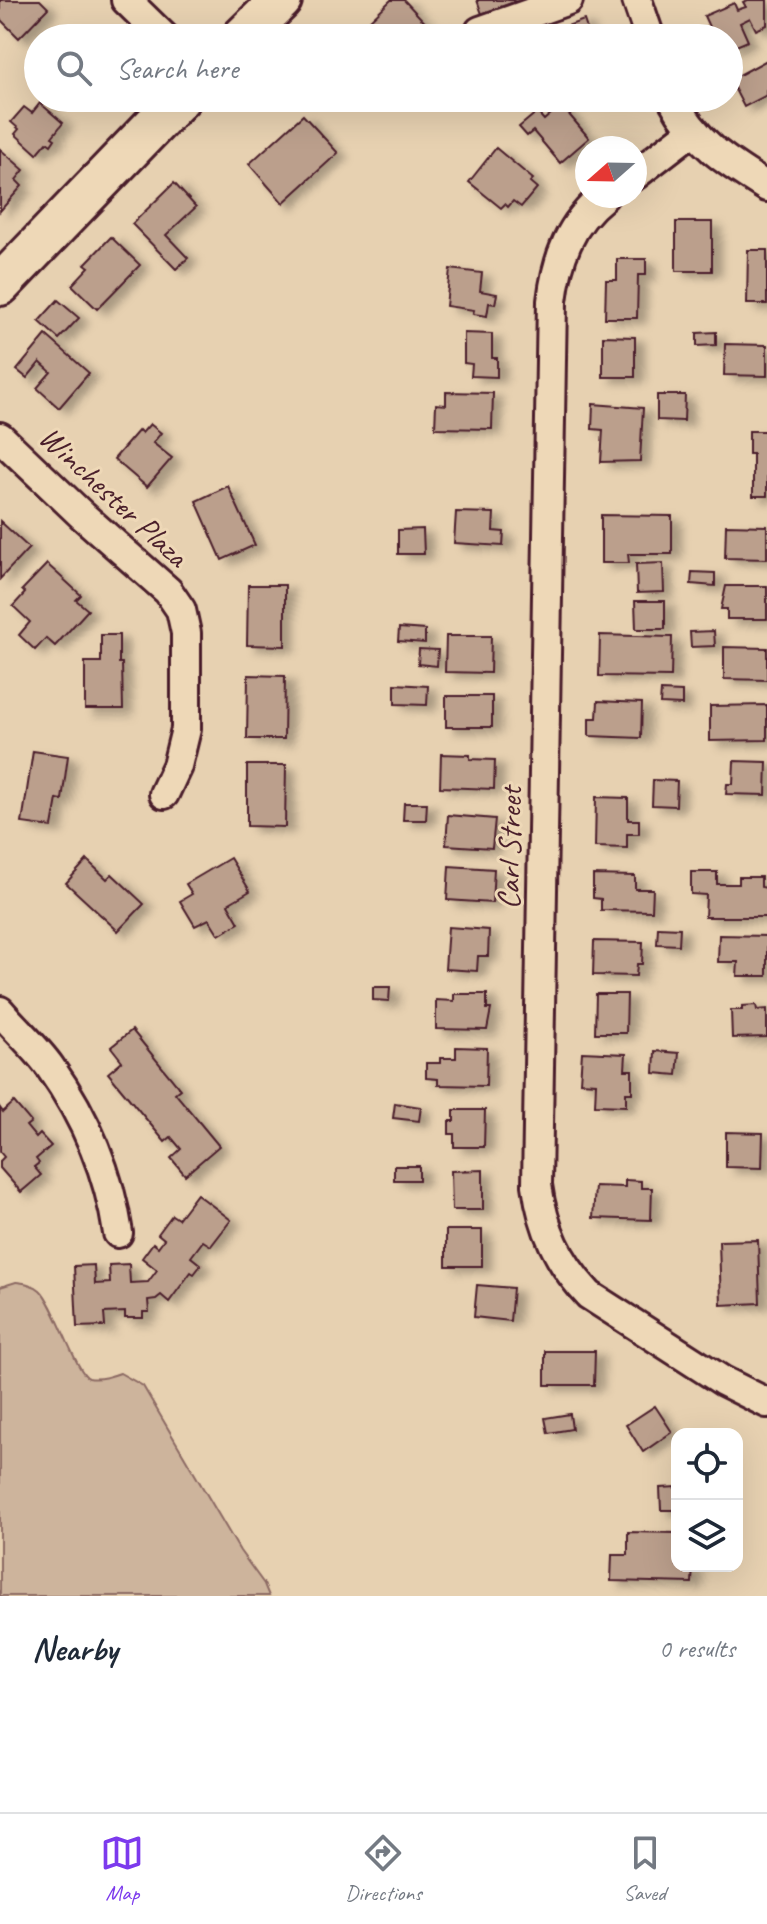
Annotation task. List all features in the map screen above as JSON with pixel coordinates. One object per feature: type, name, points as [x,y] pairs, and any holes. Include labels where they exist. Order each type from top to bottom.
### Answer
[{"type":"street","points":[[126,0],[151,24]]},
{"type":"street","points":[[256,24],[281,0]]},
{"type":"street","points":[[500,24],[568,0]]},
{"type":"street","points":[[637,0],[645,24]]},
{"type":"street","points":[[0,285],[167,112]]},
{"type":"street","points":[[680,112],[692,131],[724,160],[767,187]]},
{"type":"street","points":[[647,166],[692,131]]},
{"type":"street","name":"Carl Street","points":[[588,208],[572,230],[561,254],[552,301],[537,1185],[547,1234],[571,1276],[589,1295],[723,1381],[767,1403]]},
{"type":"street","name":"Winchester Plaza","points":[[0,437],[168,591],[181,610],[186,633],[186,729],[177,766],[164,794]]},
{"type":"street","points":[[0,1011],[49,1065],[84,1123],[100,1157],[113,1201],[118,1233]]},
{"type":"shaded area","points":[[16,1282],[34,1286],[46,1297],[84,1374],[89,1378],[101,1378],[120,1373],[143,1386],[269,1596],[0,1596],[0,1287]]},
{"type":"building","points":[[0,0],[40,0],[48,8],[33,24],[24,24],[24,33],[19,38],[0,19]]},
{"type":"building","points":[[391,0],[404,0],[426,24],[368,24]]},
{"type":"building","points":[[477,0],[514,0],[515,2],[482,14]]},
{"type":"building","points":[[767,0],[767,25],[756,30],[750,18],[740,24],[708,24],[704,16],[734,3],[737,10],[746,7],[743,2]]},
{"type":"building","points":[[767,60],[767,95],[744,107],[743,105],[743,73]]},
{"type":"building","points":[[24,107],[24,112],[50,112],[63,123],[52,137],[55,139],[51,145],[47,142],[37,154],[15,134],[19,129],[11,122]]},
{"type":"building","points":[[537,112],[544,120],[553,112],[567,112],[587,136],[575,136],[575,150],[560,163],[533,131],[527,136],[519,127]]},
{"type":"building","points":[[303,115],[338,153],[283,203],[249,164]]},
{"type":"building","points":[[496,148],[533,179],[530,182],[537,188],[521,207],[513,201],[508,207],[505,204],[501,208],[469,182]]},
{"type":"building","points":[[0,149],[24,170],[16,180],[22,186],[0,211]]},
{"type":"building","points":[[174,183],[196,207],[166,235],[188,258],[176,269],[132,224]]},
{"type":"building","points":[[676,222],[712,222],[712,271],[676,271]]},
{"type":"building","points":[[111,237],[140,265],[97,309],[72,285],[89,267],[85,264]]},
{"type":"building","points":[[748,250],[767,250],[767,304],[747,304]]},
{"type":"building","points":[[617,259],[646,259],[646,275],[638,275],[637,318],[605,318],[606,280],[617,280]]},
{"type":"building","points":[[450,269],[482,273],[480,291],[497,294],[495,304],[489,303],[487,316],[473,314],[474,310],[446,306]]},
{"type":"building","points":[[58,300],[79,318],[59,339],[39,321]]},
{"type":"building","points":[[716,332],[716,345],[697,346],[697,333]]},
{"type":"building","points":[[464,333],[492,334],[492,358],[497,358],[497,377],[471,376],[472,364],[464,363]]},
{"type":"building","points":[[46,335],[89,373],[59,408],[37,388],[51,372],[40,362],[27,378],[17,370]]},
{"type":"building","points":[[603,336],[635,337],[635,377],[603,377]]},
{"type":"building","points":[[725,344],[767,345],[767,376],[724,375]]},
{"type":"building","points":[[446,392],[493,393],[492,429],[435,428],[436,404],[446,405]]},
{"type":"building","points":[[657,395],[685,395],[684,421],[657,420]]},
{"type":"building","points":[[593,404],[643,408],[640,461],[601,462],[603,430],[592,429]]},
{"type":"building","points":[[150,424],[161,433],[153,443],[172,458],[147,487],[114,459],[139,430],[142,433]]},
{"type":"building","points":[[749,431],[767,431],[767,496],[753,496],[753,454],[749,454]]},
{"type":"building","points":[[228,486],[255,545],[222,560],[196,501]]},
{"type":"building","points":[[456,512],[494,513],[493,531],[504,532],[503,546],[454,543]]},
{"type":"building","points":[[601,515],[672,516],[672,554],[628,554],[629,563],[601,563]]},
{"type":"building","points":[[0,521],[29,548],[0,579]]},
{"type":"building","points":[[726,525],[767,526],[767,559],[725,558]]},
{"type":"building","points":[[423,529],[424,554],[398,554],[398,530]]},
{"type":"building","points":[[663,563],[664,592],[637,593],[636,564]]},
{"type":"building","points":[[47,564],[81,595],[76,600],[88,610],[55,646],[46,638],[35,650],[19,635],[30,622],[13,606],[25,593],[22,590]]},
{"type":"building","points":[[692,572],[715,573],[715,586],[691,584]]},
{"type":"building","points":[[248,585],[285,585],[285,646],[247,645]]},
{"type":"building","points":[[726,586],[767,586],[767,619],[727,619],[727,609],[721,609]]},
{"type":"building","points":[[635,601],[665,601],[665,629],[636,629]]},
{"type":"building","points":[[399,628],[425,630],[425,643],[398,641]]},
{"type":"building","points":[[714,631],[715,646],[691,647],[690,632]]},
{"type":"building","points":[[101,635],[119,635],[123,709],[85,709],[85,662],[101,662]]},
{"type":"building","points":[[600,635],[672,637],[671,677],[599,676]]},
{"type":"building","points":[[446,636],[491,636],[490,673],[445,672]]},
{"type":"building","points":[[724,647],[767,648],[767,680],[724,679]]},
{"type":"building","points":[[419,649],[438,650],[437,666],[418,664]]},
{"type":"building","points":[[248,675],[285,676],[284,739],[247,739]]},
{"type":"building","points":[[395,684],[428,686],[427,705],[395,704]]},
{"type":"building","points":[[661,691],[682,692],[682,705],[660,704]]},
{"type":"building","points":[[446,696],[492,696],[492,727],[446,727]]},
{"type":"building","points":[[598,701],[642,703],[641,738],[589,736],[589,718],[597,718]]},
{"type":"building","points":[[767,705],[767,740],[710,741],[710,706]]},
{"type":"building","points":[[33,751],[68,756],[62,800],[57,799],[52,827],[22,823]]},
{"type":"building","points":[[441,754],[495,760],[494,789],[440,787]]},
{"type":"building","points":[[734,761],[767,762],[766,795],[726,794],[727,784],[733,784]]},
{"type":"building","points":[[247,765],[286,765],[285,827],[247,826]]},
{"type":"building","points":[[653,780],[677,781],[676,806],[652,805]]},
{"type":"building","points":[[596,797],[628,798],[628,820],[639,820],[639,834],[627,834],[627,848],[595,847]]},
{"type":"building","points":[[404,803],[427,803],[426,820],[403,820]]},
{"type":"building","points":[[448,815],[495,819],[492,848],[446,845]]},
{"type":"building","points":[[230,858],[250,891],[228,904],[239,923],[219,935],[209,919],[195,926],[180,901],[192,894],[186,884]]},
{"type":"building","points":[[87,860],[107,879],[112,874],[144,904],[118,931],[66,883]]},
{"type":"building","points":[[449,866],[494,869],[492,903],[447,900]]},
{"type":"building","points":[[691,872],[717,872],[717,884],[739,884],[739,877],[761,877],[761,887],[767,888],[767,917],[705,917],[706,895],[691,894]]},
{"type":"building","points":[[593,875],[635,876],[635,889],[653,889],[652,911],[601,910],[601,899],[593,898]]},
{"type":"building","points":[[448,927],[489,930],[488,956],[478,956],[477,971],[445,969]]},
{"type":"building","points":[[658,927],[680,928],[679,945],[657,944]]},
{"type":"building","points":[[719,935],[767,936],[767,976],[737,976],[738,962],[718,962]]},
{"type":"building","points":[[594,941],[643,942],[642,964],[637,964],[636,976],[593,975]]},
{"type":"building","points":[[373,987],[390,987],[389,1001],[373,1000]]},
{"type":"building","points":[[454,994],[487,994],[487,1009],[491,1009],[487,1030],[436,1029],[436,1000],[454,1001]]},
{"type":"building","points":[[596,994],[627,994],[626,1033],[595,1033]]},
{"type":"building","points":[[756,1005],[757,1010],[767,1009],[767,1037],[732,1038],[731,1010]]},
{"type":"building","points":[[132,1030],[180,1089],[175,1093],[219,1146],[185,1175],[171,1158],[181,1149],[171,1137],[165,1142],[108,1073],[122,1061],[111,1047]]},
{"type":"building","points":[[456,1047],[487,1048],[486,1086],[438,1085],[438,1079],[426,1078],[426,1063],[440,1063],[440,1058],[456,1058]]},
{"type":"building","points":[[655,1051],[679,1053],[677,1075],[654,1073]]},
{"type":"building","points":[[582,1052],[626,1054],[625,1070],[632,1070],[632,1093],[626,1093],[626,1106],[595,1105],[596,1083],[580,1082]]},
{"type":"building","points":[[14,1102],[31,1122],[26,1126],[36,1138],[40,1134],[51,1146],[36,1159],[39,1163],[34,1167],[41,1175],[21,1192],[0,1168],[4,1157],[0,1152],[0,1108],[3,1112]]},
{"type":"building","points":[[395,1103],[421,1107],[419,1121],[393,1118]]},
{"type":"building","points":[[454,1110],[485,1110],[484,1147],[454,1147],[454,1134],[449,1134],[449,1121],[454,1121]]},
{"type":"building","points":[[726,1132],[763,1133],[762,1168],[726,1167]]},
{"type":"building","points":[[394,1166],[419,1166],[419,1180],[394,1180]]},
{"type":"building","points":[[483,1170],[483,1210],[452,1210],[451,1171]]},
{"type":"building","points":[[625,1180],[641,1181],[641,1188],[652,1188],[651,1220],[593,1218],[595,1186],[625,1187]]},
{"type":"building","points":[[197,1194],[231,1220],[211,1246],[203,1241],[191,1257],[201,1265],[194,1274],[191,1272],[169,1302],[161,1295],[148,1300],[149,1312],[143,1312],[143,1318],[125,1318],[125,1312],[104,1313],[105,1326],[77,1327],[74,1266],[94,1265],[95,1284],[110,1283],[109,1265],[129,1264],[130,1283],[148,1282],[157,1270],[142,1258],[153,1243],[158,1247],[164,1239],[158,1234],[172,1215],[178,1219]]},
{"type":"building","points":[[446,1230],[482,1230],[482,1266],[446,1266]]},
{"type":"building","points":[[758,1240],[760,1303],[721,1305],[719,1241]]},
{"type":"building","points":[[477,1285],[513,1288],[510,1321],[474,1317]]},
{"type":"building","points":[[545,1351],[595,1351],[594,1385],[545,1385]]},
{"type":"building","points":[[655,1406],[671,1433],[643,1452],[626,1425]]},
{"type":"building","points":[[570,1414],[572,1429],[548,1433],[545,1418]]},
{"type":"building","points":[[671,1487],[671,1510],[661,1510],[660,1488]]},
{"type":"building","points":[[628,1532],[671,1533],[671,1572],[693,1572],[692,1583],[611,1581],[612,1555],[628,1555]]}]
